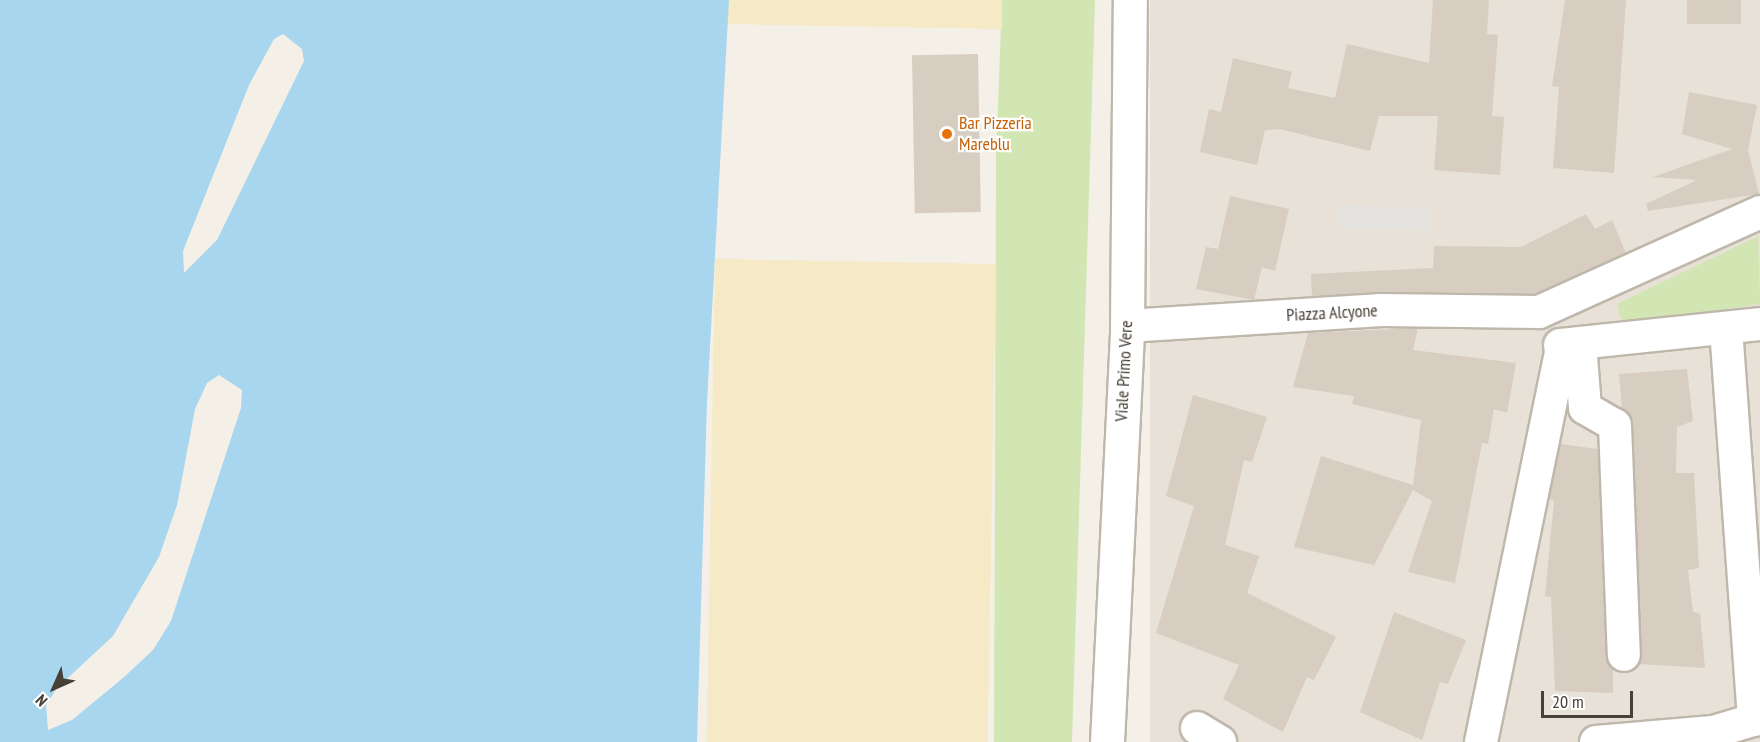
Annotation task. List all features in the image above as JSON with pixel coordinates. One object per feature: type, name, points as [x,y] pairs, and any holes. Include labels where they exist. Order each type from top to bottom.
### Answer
[{"type":"street","name":"Viale Primo Vere","points":[[1107,742],[1127,326],[1130,0]]},
{"type":"street","name":"Piazza Alcyone","points":[[1127,326],[1382,310],[1539,312],[1760,212]]},
{"type":"street","points":[[1539,312],[1543,333],[1571,345],[1760,324]]},
{"type":"street","points":[[1596,742],[1713,732],[1757,719],[1726,328]]},
{"type":"street","points":[[1571,345],[1585,408],[1615,425],[1624,656]]},
{"type":"street","points":[[1481,742],[1571,345]]},
{"type":"shaded area","points":[[1150,0],[1760,0],[1760,742],[1150,742]]},
{"type":"shaded area","points":[[1340,206],[1430,208],[1430,231],[1340,229]]},
{"type":"green space","points":[[1002,0],[1095,0],[1072,742],[994,742],[996,157]]},
{"type":"green space","points":[[1758,236],[1760,304],[1623,325],[1617,304]]},
{"type":"sand","points":[[729,0],[1002,0],[1002,29],[727,24]]},
{"type":"sand","points":[[715,259],[996,264],[988,742],[707,742]]},
{"type":"water","points":[[0,0],[729,0],[707,402],[697,742],[0,742]]},
{"type":"pier","points":[[283,34],[302,49],[304,61],[217,240],[184,273],[183,251],[249,85],[274,39]]},
{"type":"pier","points":[[219,375],[242,390],[241,408],[171,621],[153,650],[123,678],[72,720],[48,730],[46,705],[57,688],[113,636],[159,557],[177,505],[195,409],[207,383]]},
{"type":"building","points":[[1433,0],[1489,0],[1487,34],[1498,35],[1492,116],[1504,117],[1500,175],[1434,170],[1438,116],[1379,116],[1370,151],[1279,129],[1265,130],[1257,165],[1200,152],[1209,109],[1221,112],[1233,58],[1292,72],[1288,88],[1335,98],[1347,44],[1429,63]]},
{"type":"building","points":[[1565,0],[1626,0],[1614,173],[1553,168],[1559,87],[1552,86]]},
{"type":"building","points":[[1687,0],[1741,0],[1741,24],[1687,24]]},
{"type":"building","points":[[978,54],[981,212],[915,213],[912,55]]},
{"type":"building","points":[[1689,92],[1757,105],[1748,150],[1759,194],[1648,211],[1646,204],[1697,180],[1653,177],[1732,149],[1682,134]]},
{"type":"building","points":[[1230,196],[1289,209],[1275,271],[1262,267],[1254,300],[1196,289],[1206,247],[1218,249]]},
{"type":"building","points":[[1586,214],[1595,229],[1612,220],[1626,253],[1535,294],[1312,296],[1311,274],[1433,268],[1434,246],[1521,247]]},
{"type":"building","points":[[1418,328],[1413,350],[1516,363],[1507,413],[1494,409],[1488,444],[1482,443],[1455,583],[1408,572],[1432,501],[1413,490],[1374,565],[1294,547],[1321,456],[1413,485],[1421,420],[1352,404],[1354,396],[1293,387],[1308,333]]},
{"type":"building","points":[[1687,369],[1693,421],[1677,427],[1676,473],[1694,473],[1699,568],[1688,570],[1693,612],[1700,614],[1705,668],[1640,664],[1633,424],[1622,408],[1619,374]]},
{"type":"building","points":[[1193,395],[1267,417],[1252,462],[1244,460],[1225,545],[1259,556],[1247,593],[1336,637],[1314,680],[1307,677],[1283,732],[1223,699],[1239,665],[1156,633],[1194,506],[1166,496]]},
{"type":"building","points":[[1560,444],[1598,449],[1606,656],[1613,669],[1613,693],[1555,691],[1551,597],[1545,596],[1554,501],[1549,499]]},
{"type":"building","points":[[1394,612],[1466,640],[1448,684],[1440,682],[1422,740],[1360,712]]},
{"type":"place","name":"Bar Pizzeria Mareblu","points":[[947,134]]}]
